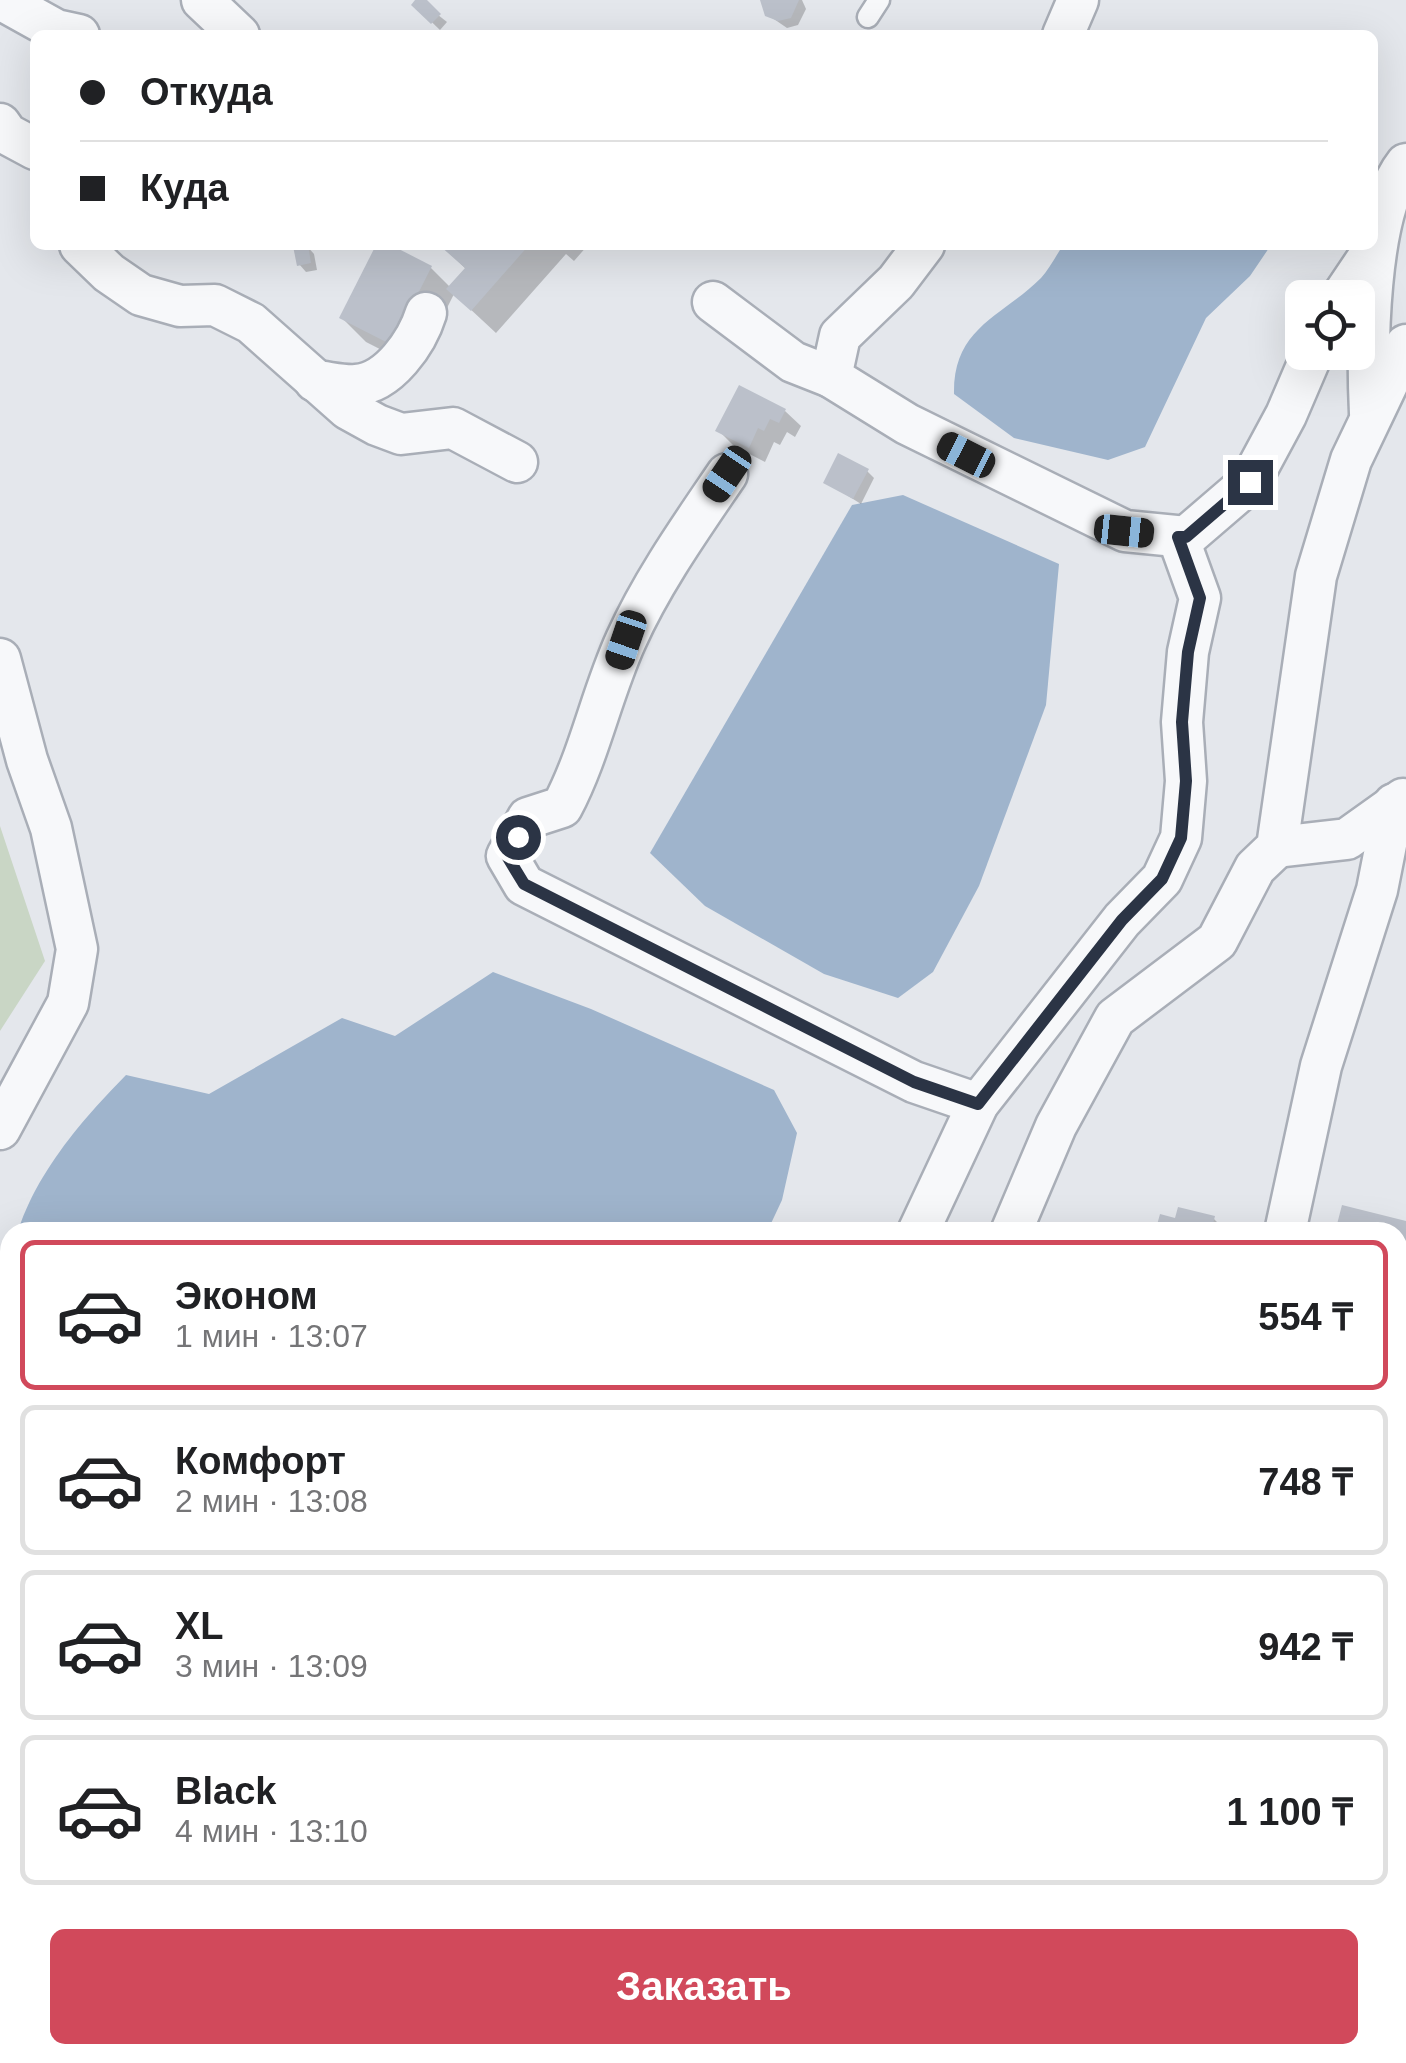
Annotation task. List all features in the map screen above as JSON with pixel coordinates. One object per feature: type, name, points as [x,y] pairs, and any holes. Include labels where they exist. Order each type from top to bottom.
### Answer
[{"type":"street","points":[[2,0],[56,30]]},
{"type":"street","points":[[202,0],[235,30]]},
{"type":"street","points":[[1065,30],[1078,0]]},
{"type":"street","points":[[1378,241],[1406,164]]},
{"type":"street","points":[[85,250],[108,273],[141,294],[180,306],[215,304],[251,323],[315,381],[361,400],[401,434],[452,428],[517,462]]},
{"type":"street","points":[[831,377],[840,336],[896,282],[920,250]]},
{"type":"street","points":[[1353,280],[1373,250]]},
{"type":"street","points":[[1370,417],[1368,362],[1376,250]]},
{"type":"street","points":[[714,302],[793,362],[831,377],[924,433],[1124,531],[1186,537],[1250,482],[1304,370]]},
{"type":"street","points":[[361,400],[408,347],[426,312]]},
{"type":"street","points":[[1016,1222],[1056,1126],[1115,1018],[1218,941],[1255,868],[1277,846],[1316,576],[1351,460],[1406,345]]},
{"type":"street","points":[[727,474],[680,544],[626,640],[582,770],[562,807],[528,818],[507,856],[524,884],[914,1082],[978,1104]]},
{"type":"street","points":[[923,1222],[978,1104],[1122,920],[1162,879],[1181,838],[1186,781],[1182,722],[1188,652],[1200,598],[1178,537]]},
{"type":"street","points":[[0,659],[26,760],[51,828],[78,949],[68,1003],[0,1129]]},
{"type":"street","points":[[1277,846],[1348,839],[1400,801]]},
{"type":"street","points":[[1287,1222],[1321,1066],[1400,801]]},
{"type":"green space","points":[[0,826],[45,961],[0,1031]]},
{"type":"water","points":[[1060,250],[1268,250],[1250,276],[1206,318],[1145,447],[1108,460],[1014,438],[954,394],[956,371],[971,338],[1050,267]]},
{"type":"water","points":[[903,495],[1059,564],[1046,705],[979,886],[933,972],[898,998],[824,974],[705,906],[650,853],[852,505]]},
{"type":"water","points":[[493,972],[591,1009],[774,1090],[797,1133],[782,1200],[772,1222],[22,1222],[42,1178],[61,1150],[126,1075],[209,1094],[342,1018],[395,1036]]},
{"type":"building","points":[[415,0],[427,0],[441,14],[431,24],[411,5]]},
{"type":"building","points":[[760,0],[799,0],[791,18],[778,21],[765,16]]},
{"type":"building","points":[[294,250],[309,250],[311,263],[297,266]]},
{"type":"building","points":[[373,250],[401,250],[432,266],[392,345],[339,318]]},
{"type":"building","points":[[445,250],[525,250],[471,311],[446,289],[465,268]]},
{"type":"building","points":[[739,385],[786,409],[779,423],[770,419],[764,431],[758,428],[749,448],[715,431]]},
{"type":"building","points":[[838,453],[869,469],[853,499],[823,483]]},
{"type":"building","points":[[1342,1205],[1406,1221],[1406,1222],[1338,1222]]},
{"type":"building","points":[[1178,1207],[1215,1216],[1214,1222],[1158,1222],[1160,1214],[1175,1218]]},
{"type":"route","points":[[518,837],[507,856],[524,884],[914,1082],[978,1104],[1122,920],[1162,879],[1181,838],[1186,781],[1182,722],[1188,652],[1200,598],[1178,537],[1186,537],[1250,482]]}]
